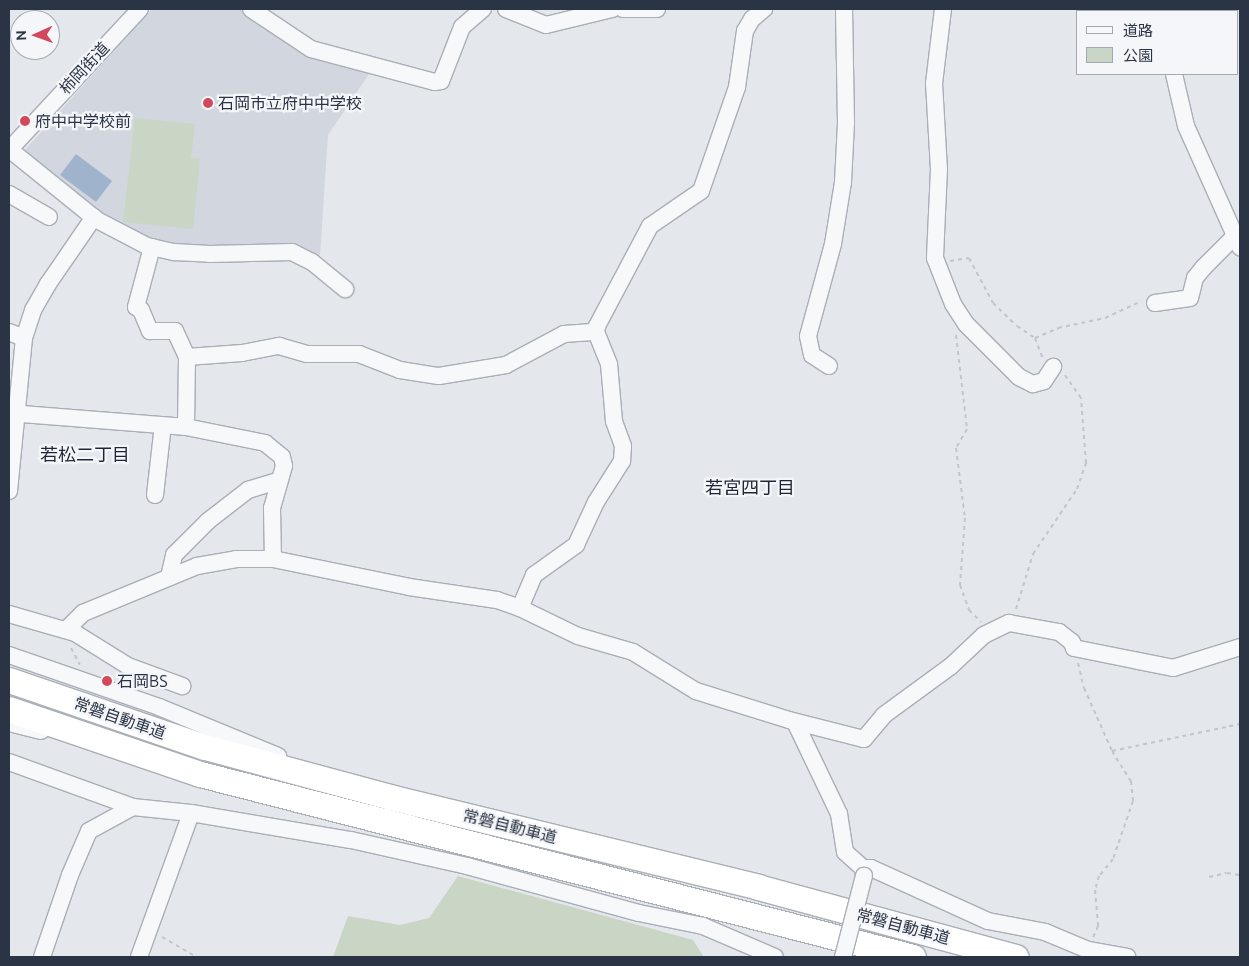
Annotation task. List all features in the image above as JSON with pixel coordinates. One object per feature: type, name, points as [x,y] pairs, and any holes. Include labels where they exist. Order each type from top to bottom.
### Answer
[{"type":"highway","name":"常磐自動車道","points":[[9,680],[205,747],[390,797],[758,887],[1016,957]]},
{"type":"highway","name":"常磐自動車道","points":[[9,709],[164,762],[383,823],[913,957]]},
{"type":"street","name":"柿岡街道","points":[[9,149],[140,9]]},
{"type":"street","points":[[251,9],[311,49],[435,82],[441,81],[462,27],[482,9]]},
{"type":"street","points":[[506,9],[546,25],[612,9]]},
{"type":"street","points":[[623,9],[657,9]]},
{"type":"street","points":[[520,608],[534,575],[576,545],[596,502],[622,461],[623,446],[614,420],[610,364],[596,332],[636,248],[650,226],[701,191],[737,87],[745,31],[752,19],[764,9]]},
{"type":"street","points":[[828,366],[812,355],[808,336],[833,244],[843,182],[846,124],[844,9]]},
{"type":"street","points":[[943,9],[934,83],[938,169],[935,258],[953,304],[966,324],[1019,377],[1033,384],[1044,381],[1054,367]]},
{"type":"street","points":[[1155,303],[1190,298],[1195,278],[1239,239],[1186,126],[1174,75]]},
{"type":"street","points":[[9,149],[94,217],[152,247],[210,254],[292,252],[312,262],[345,288]]},
{"type":"street","points":[[9,194],[49,217]]},
{"type":"street","points":[[9,491],[16,335],[94,217]]},
{"type":"street","points":[[152,247],[136,307],[150,331],[175,331],[187,356],[186,427]]},
{"type":"street","points":[[187,356],[242,353],[279,346],[307,354],[359,354],[400,370],[439,376],[506,365],[564,334],[596,332]]},
{"type":"street","points":[[13,414],[186,427],[265,443],[284,461],[278,481],[271,520],[273,559]]},
{"type":"street","points":[[155,495],[163,425]]},
{"type":"street","points":[[169,577],[174,555],[208,521],[248,490],[278,481]]},
{"type":"street","points":[[66,630],[83,613],[197,566],[236,559],[273,559],[409,587],[476,595],[520,608],[578,636],[633,652],[696,690],[795,722],[864,739],[884,715],[951,666],[990,630],[1009,623],[1059,632],[1072,642],[1074,648],[1173,668],[1240,647]]},
{"type":"street","points":[[9,614],[66,630],[128,666],[182,686]]},
{"type":"street","points":[[9,655],[159,707],[245,744],[390,797]]},
{"type":"street","points":[[795,722],[839,814],[845,852],[864,872]]},
{"type":"street","points":[[9,723],[164,762]]},
{"type":"street","points":[[9,762],[133,807],[191,813],[351,840],[467,866],[639,913],[703,926],[775,957]]},
{"type":"street","points":[[42,957],[70,875],[90,831],[133,807]]},
{"type":"street","points":[[138,957],[191,813]]},
{"type":"street","points":[[843,957],[864,872],[872,868],[988,921],[1045,932],[1088,950],[1127,957]]},
{"type":"path","points":[[946,254],[947,261],[970,258],[994,302],[1035,338],[1040,357],[1070,378],[1081,398],[1086,462],[1077,489],[1033,554],[1026,586],[1009,623]]},
{"type":"path","points":[[1035,338],[1058,328],[1112,316],[1144,300],[1155,303]]},
{"type":"path","points":[[956,334],[967,430],[956,448],[957,475],[965,518],[960,585],[969,610],[990,630]]},
{"type":"path","points":[[66,630],[69,646],[80,670]]},
{"type":"path","points":[[1074,648],[1084,688],[1112,751],[1131,781],[1133,801],[1113,859],[1099,876],[1095,890],[1098,926],[1088,950]]},
{"type":"path","points":[[1112,751],[1240,724]]},
{"type":"path","points":[[1209,877],[1228,873],[1240,875]]},
{"type":"path","points":[[149,930],[196,957]]},
{"type":"shaded area","name":"石岡市立府中中学校","points":[[152,9],[243,9],[371,71],[328,135],[320,255],[316,259],[155,241],[125,229],[93,209],[24,151]]},
{"type":"green space","points":[[135,118],[195,124],[191,158],[200,159],[193,229],[123,222]]},
{"type":"green space","points":[[458,876],[693,940],[704,957],[333,957],[348,916],[400,925],[429,918]]},
{"type":"water","points":[[76,154],[112,181],[96,202],[60,175]]},
{"type":"place","name":"石岡市立府中中学校","points":[[208,103]]},
{"type":"place","name":"府中中学校前","points":[[25,121]]},
{"type":"place","name":"石岡BS","points":[[107,681]]},
{"type":"district","name":"若松二丁目","points":[[85,454]]},
{"type":"district","name":"若宮四丁目","points":[[750,487]]}]
